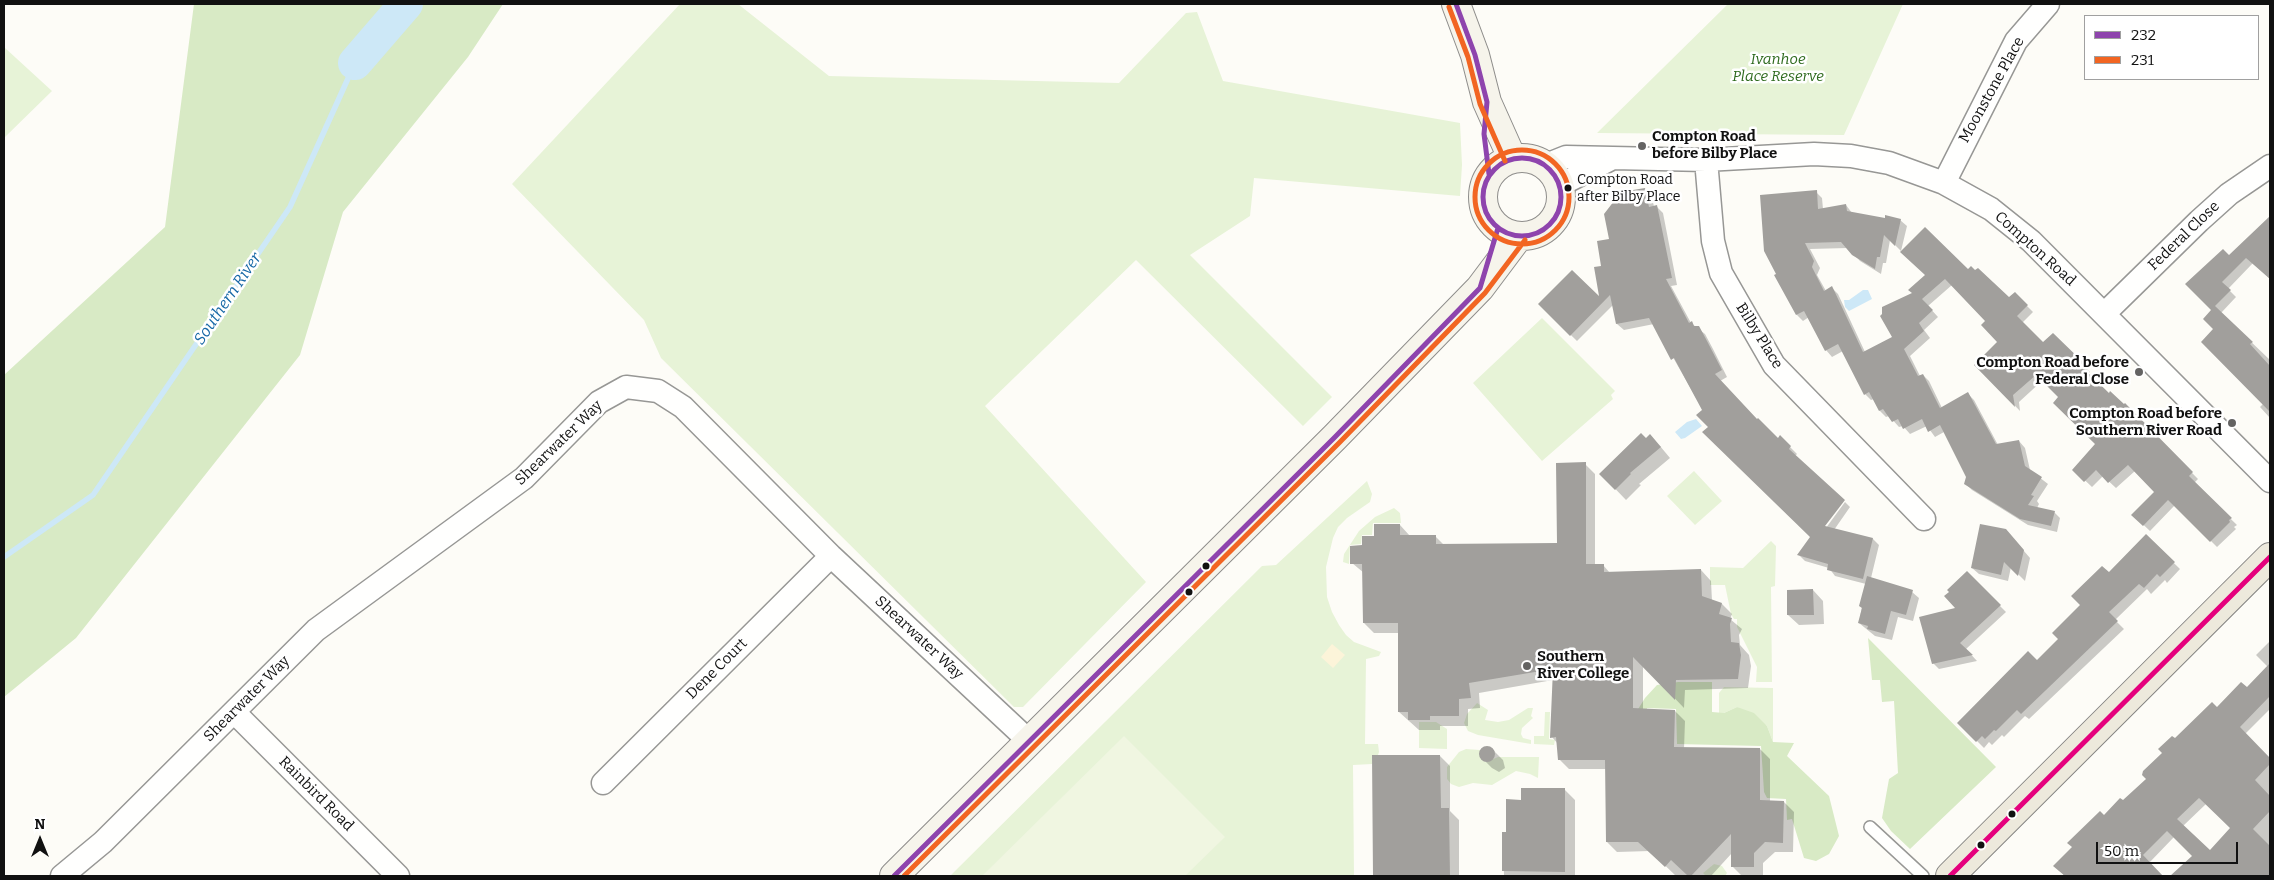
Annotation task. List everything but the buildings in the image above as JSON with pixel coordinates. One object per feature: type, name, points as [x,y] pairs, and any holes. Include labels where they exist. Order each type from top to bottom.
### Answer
[{"type":"main road","points":[[1456,4],[1476,55],[1487,102],[1512,158]]},
{"type":"main road","points":[[1487,102],[1484,134],[1489,174]]},
{"type":"main road","points":[[1512,158],[1536,160],[1553,175],[1560,204],[1553,221],[1544,230],[1532,235],[1508,232],[1489,220],[1483,203],[1484,185],[1489,174],[1512,158]]},
{"type":"main road","points":[[894,876],[1335,437],[1480,288],[1508,232]]},
{"type":"main road","points":[[1950,876],[2270,557]]},
{"type":"street","name":"Moonstone Place","points":[[1944,183],[2016,41],[2048,4]]},
{"type":"street","name":"Compton Road","points":[[1553,175],[1566,157],[1706,160],[1814,154],[1850,156],[1889,163],[1944,183],[1991,208],[2030,240],[2270,480]]},
{"type":"street","name":"Bilby Place","points":[[1706,160],[1713,241],[1721,273],[1774,365],[1924,519]]},
{"type":"street","name":"Federal Close","points":[[2104,314],[2229,194],[2270,166]]},
{"type":"street","name":"Shearwater Way","points":[[62,876],[103,842],[316,630],[524,478],[599,402],[626,387],[658,391],[683,407],[831,556],[1029,741]]},
{"type":"street","name":"Dene Court","points":[[603,783],[831,556]]},
{"type":"street","name":"Rainbird Road","points":[[234,712],[398,876]]},
{"type":"lane","points":[[1870,827],[1923,876]]},
{"type":"green space","points":[[194,4],[503,4],[468,57],[343,212],[300,355],[76,638],[4,697],[4,375],[165,227]]},
{"type":"green space","points":[[680,4],[738,4],[829,76],[1119,83],[1186,13],[1197,12],[1223,81],[1460,123],[1462,165],[1460,196],[1254,178],[1250,216],[1190,255],[1332,397],[1303,426],[1136,260],[985,406],[1146,582],[1023,707],[1014,707],[661,358],[644,320],[512,184]]},
{"type":"green space","name":"Ivanhoe Place Reserve","points":[[1728,4],[1903,4],[1844,135],[1597,133]]},
{"type":"green space","points":[[4,47],[52,91],[4,138]]},
{"type":"green space","points":[[1542,318],[1615,391],[1611,395],[1613,399],[1542,461],[1473,383]]},
{"type":"green space","points":[[1694,471],[1722,501],[1695,525],[1667,496]]},
{"type":"green space","points":[[1367,481],[1372,494],[1370,502],[1347,518],[1338,527],[1333,538],[1326,567],[1327,597],[1339,625],[1354,642],[1381,652],[1379,656],[1366,659],[1365,744],[1378,744],[1379,752],[1378,755],[1372,755],[1372,764],[1353,765],[1354,876],[950,876],[1262,566],[1276,565]]},
{"type":"green space","points":[[1394,508],[1400,513],[1401,523],[1373,523],[1372,535],[1362,535],[1361,544],[1350,545],[1349,564],[1343,562],[1344,554],[1359,531],[1375,517]]},
{"type":"green space","points":[[1771,541],[1776,546],[1775,586],[1771,587],[1772,682],[1756,682],[1757,667],[1737,627],[1737,619],[1734,619],[1731,614],[1725,585],[1710,585],[1710,567],[1743,568]]},
{"type":"green space","points":[[1868,638],[1996,767],[1910,849],[1891,831],[1882,818],[1889,779],[1898,773],[1894,701],[1882,702],[1880,680],[1872,680]]},
{"type":"green space","points":[[1678,682],[1712,682],[1712,712],[1724,713],[1737,707],[1754,713],[1767,726],[1773,742],[1794,743],[1787,756],[1829,796],[1839,836],[1829,854],[1816,861],[1804,858],[1792,819],[1787,820],[1786,799],[1767,798],[1764,792],[1761,746],[1677,744],[1676,709],[1647,708],[1645,745],[1635,714],[1645,698],[1657,685]]},
{"type":"green space","points":[[1724,687],[1773,688],[1773,742],[1767,726],[1737,707],[1724,713],[1719,713],[1719,693]]},
{"type":"green space","points":[[1477,703],[1488,710],[1485,720],[1498,722],[1509,720],[1528,708],[1533,708],[1531,716],[1533,718],[1522,728],[1521,734],[1523,738],[1531,740],[1531,744],[1478,735],[1468,731],[1464,723],[1467,714]]},
{"type":"green space","points":[[1545,712],[1550,712],[1549,739],[1555,740],[1554,745],[1534,744],[1534,736],[1544,736]]},
{"type":"green space","points":[[1419,722],[1436,722],[1447,729],[1447,749],[1419,748]]},
{"type":"green space","points":[[1124,736],[1225,837],[1185,876],[982,876]]},
{"type":"green space","points":[[1466,749],[1480,750],[1480,758],[1486,762],[1498,757],[1539,757],[1538,778],[1516,771],[1492,785],[1473,783],[1459,787],[1451,784],[1447,779],[1447,767],[1459,752]]},
{"type":"green space","points":[[1714,864],[1722,866],[1727,873],[1725,876],[1706,876],[1703,873]]},
{"type":"sand","points":[[1332,644],[1345,655],[1333,668],[1321,657]]},
{"type":"water","points":[[1863,290],[1868,290],[1872,299],[1849,311],[1845,307],[1844,300],[1849,300]]},
{"type":"water","points":[[1696,419],[1702,426],[1681,439],[1675,432],[1687,422]]},
{"type":"waterway","name":"Southern River","points":[[355,63],[406,4]]},
{"type":"waterway","name":"Southern River","points":[[4,557],[93,495],[290,207],[355,63]]},
{"type":"transit line","name":"232","points":[[1456,4],[1475,55],[1487,102],[1484,134],[1489,174]]},
{"type":"transit line","name":"231","points":[[1449,7],[1468,57],[1480,104],[1505,161]]},
{"type":"transit line","name":"231","points":[[1522,150],[1540,154],[1555,164],[1565,179],[1569,197],[1565,215],[1555,230],[1540,240],[1522,244],[1504,240],[1489,230],[1479,215],[1475,197],[1479,179],[1489,164],[1504,154],[1522,150]]},
{"type":"transit line","name":"232","points":[[1514,158],[1530,158],[1544,164],[1555,175],[1561,189],[1561,197],[1561,205],[1555,219],[1544,230],[1530,236],[1514,236],[1500,230],[1489,219],[1483,205],[1483,189],[1489,175],[1500,164],[1514,158]]},
{"type":"transit line","name":"232","points":[[894,876],[1335,437],[1480,288],[1498,228]]},
{"type":"transit line","name":"231","points":[[904,876],[1340,442],[1485,293],[1525,240]]},
{"type":"transit line","points":[[1950,876],[2270,557]]},
{"type":"place","name":"Compton Road before Bilby Place","points":[[1642,146]]},
{"type":"place","name":"Compton Road after Bilby Place","points":[[1568,188]]},
{"type":"place","name":"Compton Road before Federal Close","points":[[2139,372]]},
{"type":"place","name":"Compton Road before Southern River Road","points":[[2232,423]]},
{"type":"place","name":"Southern River College","points":[[1527,666]]}]
